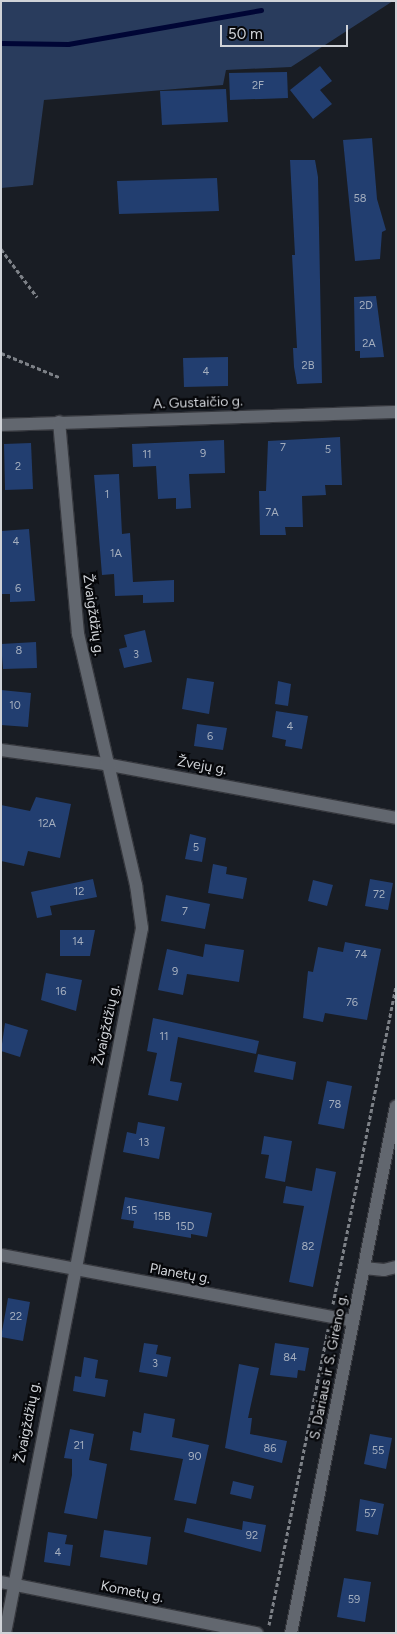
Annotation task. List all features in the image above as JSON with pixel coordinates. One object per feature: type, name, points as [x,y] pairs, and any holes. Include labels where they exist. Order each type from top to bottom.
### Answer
[{"type":"street","name":"A. Gustaičio g.","points":[[1,424],[396,412]]},
{"type":"street","name":"Žvaigždžių g.","points":[[5,1633],[7,1584],[142,928],[136,885],[105,764],[78,634],[59,422]]},
{"type":"street","name":"Žvejų g.","points":[[1,750],[105,764],[396,818]]},
{"type":"street","name":"S. Dariaus ir S. Girėno g.","points":[[291,1633],[396,1106]]},
{"type":"street","name":"Planetų g.","points":[[1,1255],[353,1321]]},
{"type":"street","points":[[364,1268],[384,1270],[396,1266]]},
{"type":"street","name":"Kometų g.","points":[[7,1584],[257,1633]]},
{"type":"path","points":[[1,249],[38,298]]},
{"type":"path","points":[[1,353],[59,377]]},
{"type":"shaded area","points":[[1,1],[393,1],[291,67],[226,70],[223,85],[44,100],[33,185],[1,188]]},
{"type":"building","points":[[320,66],[332,81],[320,90],[332,104],[313,119],[290,90]]},
{"type":"building","points":[[287,72],[288,98],[230,100],[229,73]]},
{"type":"building","points":[[226,89],[228,122],[162,125],[160,91]]},
{"type":"building","points":[[372,138],[377,199],[386,230],[382,232],[380,259],[355,261],[343,140]]},
{"type":"building","points":[[290,160],[315,160],[318,177],[322,383],[297,384],[294,367],[293,348],[297,348],[292,255],[295,255]]},
{"type":"building","points":[[217,178],[219,211],[119,214],[117,181]]},
{"type":"building","points":[[376,296],[384,357],[360,358],[360,351],[355,351],[354,297]]},
{"type":"building","points":[[228,357],[228,386],[184,387],[183,358]]},
{"type":"building","points":[[340,437],[342,485],[325,485],[326,495],[302,496],[303,527],[285,527],[286,535],[260,535],[259,491],[266,491],[268,441]]},
{"type":"building","points":[[224,440],[225,473],[189,474],[191,508],[176,509],[176,498],[158,499],[156,466],[133,467],[132,444]]},
{"type":"building","points":[[31,443],[33,489],[5,490],[4,444]]},
{"type":"building","points":[[119,474],[122,534],[130,533],[133,582],[174,580],[174,602],[143,603],[143,595],[115,596],[114,574],[102,575],[94,475]]},
{"type":"building","points":[[29,529],[35,601],[10,602],[10,594],[2,594],[1,531]]},
{"type":"building","points":[[145,630],[152,662],[124,668],[119,649],[127,647],[124,635]]},
{"type":"building","points":[[36,642],[37,668],[3,669],[1,644]]},
{"type":"building","points":[[187,678],[214,682],[209,714],[182,709]]},
{"type":"building","points":[[278,681],[291,684],[288,706],[275,704]]},
{"type":"building","points":[[1,690],[31,693],[28,727],[1,725]]},
{"type":"building","points":[[276,711],[308,716],[302,749],[285,746],[286,740],[272,737]]},
{"type":"building","points":[[197,724],[227,728],[223,750],[194,746]]},
{"type":"building","points":[[36,797],[71,804],[60,858],[28,851],[24,866],[1,861],[1,805],[30,811]]},
{"type":"building","points":[[190,834],[206,838],[202,862],[185,859]]},
{"type":"building","points":[[213,864],[227,867],[226,874],[247,878],[243,899],[208,893]]},
{"type":"building","points":[[93,879],[97,897],[50,906],[52,915],[37,918],[31,892]]},
{"type":"building","points":[[370,879],[393,883],[388,910],[365,906]]},
{"type":"building","points":[[313,880],[333,885],[327,906],[308,901]]},
{"type":"building","points":[[166,895],[210,904],[205,929],[161,921]]},
{"type":"building","points":[[60,930],[95,930],[90,956],[60,956]]},
{"type":"building","points":[[345,942],[381,949],[367,1020],[325,1013],[323,1022],[303,1018],[308,971],[313,972],[318,947],[343,952]]},
{"type":"building","points":[[205,944],[244,950],[239,982],[187,974],[183,995],[158,990],[167,949],[203,957]]},
{"type":"building","points":[[46,973],[82,980],[76,1011],[41,1000]]},
{"type":"building","points":[[153,1018],[259,1041],[256,1054],[178,1037],[170,1081],[182,1083],[178,1101],[148,1095],[157,1053],[147,1051]]},
{"type":"building","points":[[5,1023],[28,1030],[20,1057],[1,1051]]},
{"type":"building","points":[[258,1054],[296,1062],[293,1080],[254,1072]]},
{"type":"building","points":[[327,1081],[352,1086],[344,1129],[318,1124]]},
{"type":"building","points":[[138,1122],[165,1127],[159,1159],[123,1152],[127,1132],[136,1134]]},
{"type":"building","points":[[264,1136],[292,1141],[285,1182],[265,1178],[269,1155],[261,1154]]},
{"type":"building","points":[[316,1168],[336,1172],[313,1287],[289,1282],[304,1206],[283,1203],[286,1186],[312,1191]]},
{"type":"building","points":[[125,1197],[212,1213],[207,1237],[191,1234],[191,1238],[133,1228],[134,1221],[121,1219]]},
{"type":"building","points":[[8,1298],[30,1302],[23,1341],[1,1337]]},
{"type":"building","points":[[144,1343],[158,1345],[156,1354],[171,1357],[167,1377],[139,1372]]},
{"type":"building","points":[[275,1343],[309,1348],[305,1371],[298,1370],[297,1378],[270,1375]]},
{"type":"building","points":[[84,1357],[98,1360],[95,1378],[108,1380],[105,1397],[73,1391],[75,1376],[81,1377]]},
{"type":"building","points":[[239,1364],[259,1368],[248,1418],[252,1418],[250,1434],[287,1441],[282,1463],[225,1448]]},
{"type":"building","points":[[144,1413],[175,1419],[172,1437],[209,1445],[196,1504],[174,1500],[183,1459],[130,1450],[133,1431],[141,1433]]},
{"type":"building","points":[[70,1429],[94,1434],[89,1460],[107,1464],[97,1519],[64,1513],[72,1475],[72,1459],[64,1458]]},
{"type":"building","points":[[370,1434],[392,1438],[386,1469],[364,1464]]},
{"type":"building","points":[[233,1481],[254,1486],[251,1499],[230,1494]]},
{"type":"building","points":[[360,1499],[384,1504],[378,1535],[356,1531]]},
{"type":"building","points":[[187,1518],[242,1530],[243,1521],[266,1525],[261,1552],[184,1532]]},
{"type":"building","points":[[104,1530],[151,1537],[147,1565],[100,1557]]},
{"type":"building","points":[[48,1532],[67,1535],[65,1544],[73,1545],[70,1566],[44,1562]]},
{"type":"building","points":[[344,1578],[371,1582],[365,1622],[337,1617]]},
{"type":"waterway","points":[[1,43],[68,44],[261,10]]}]
